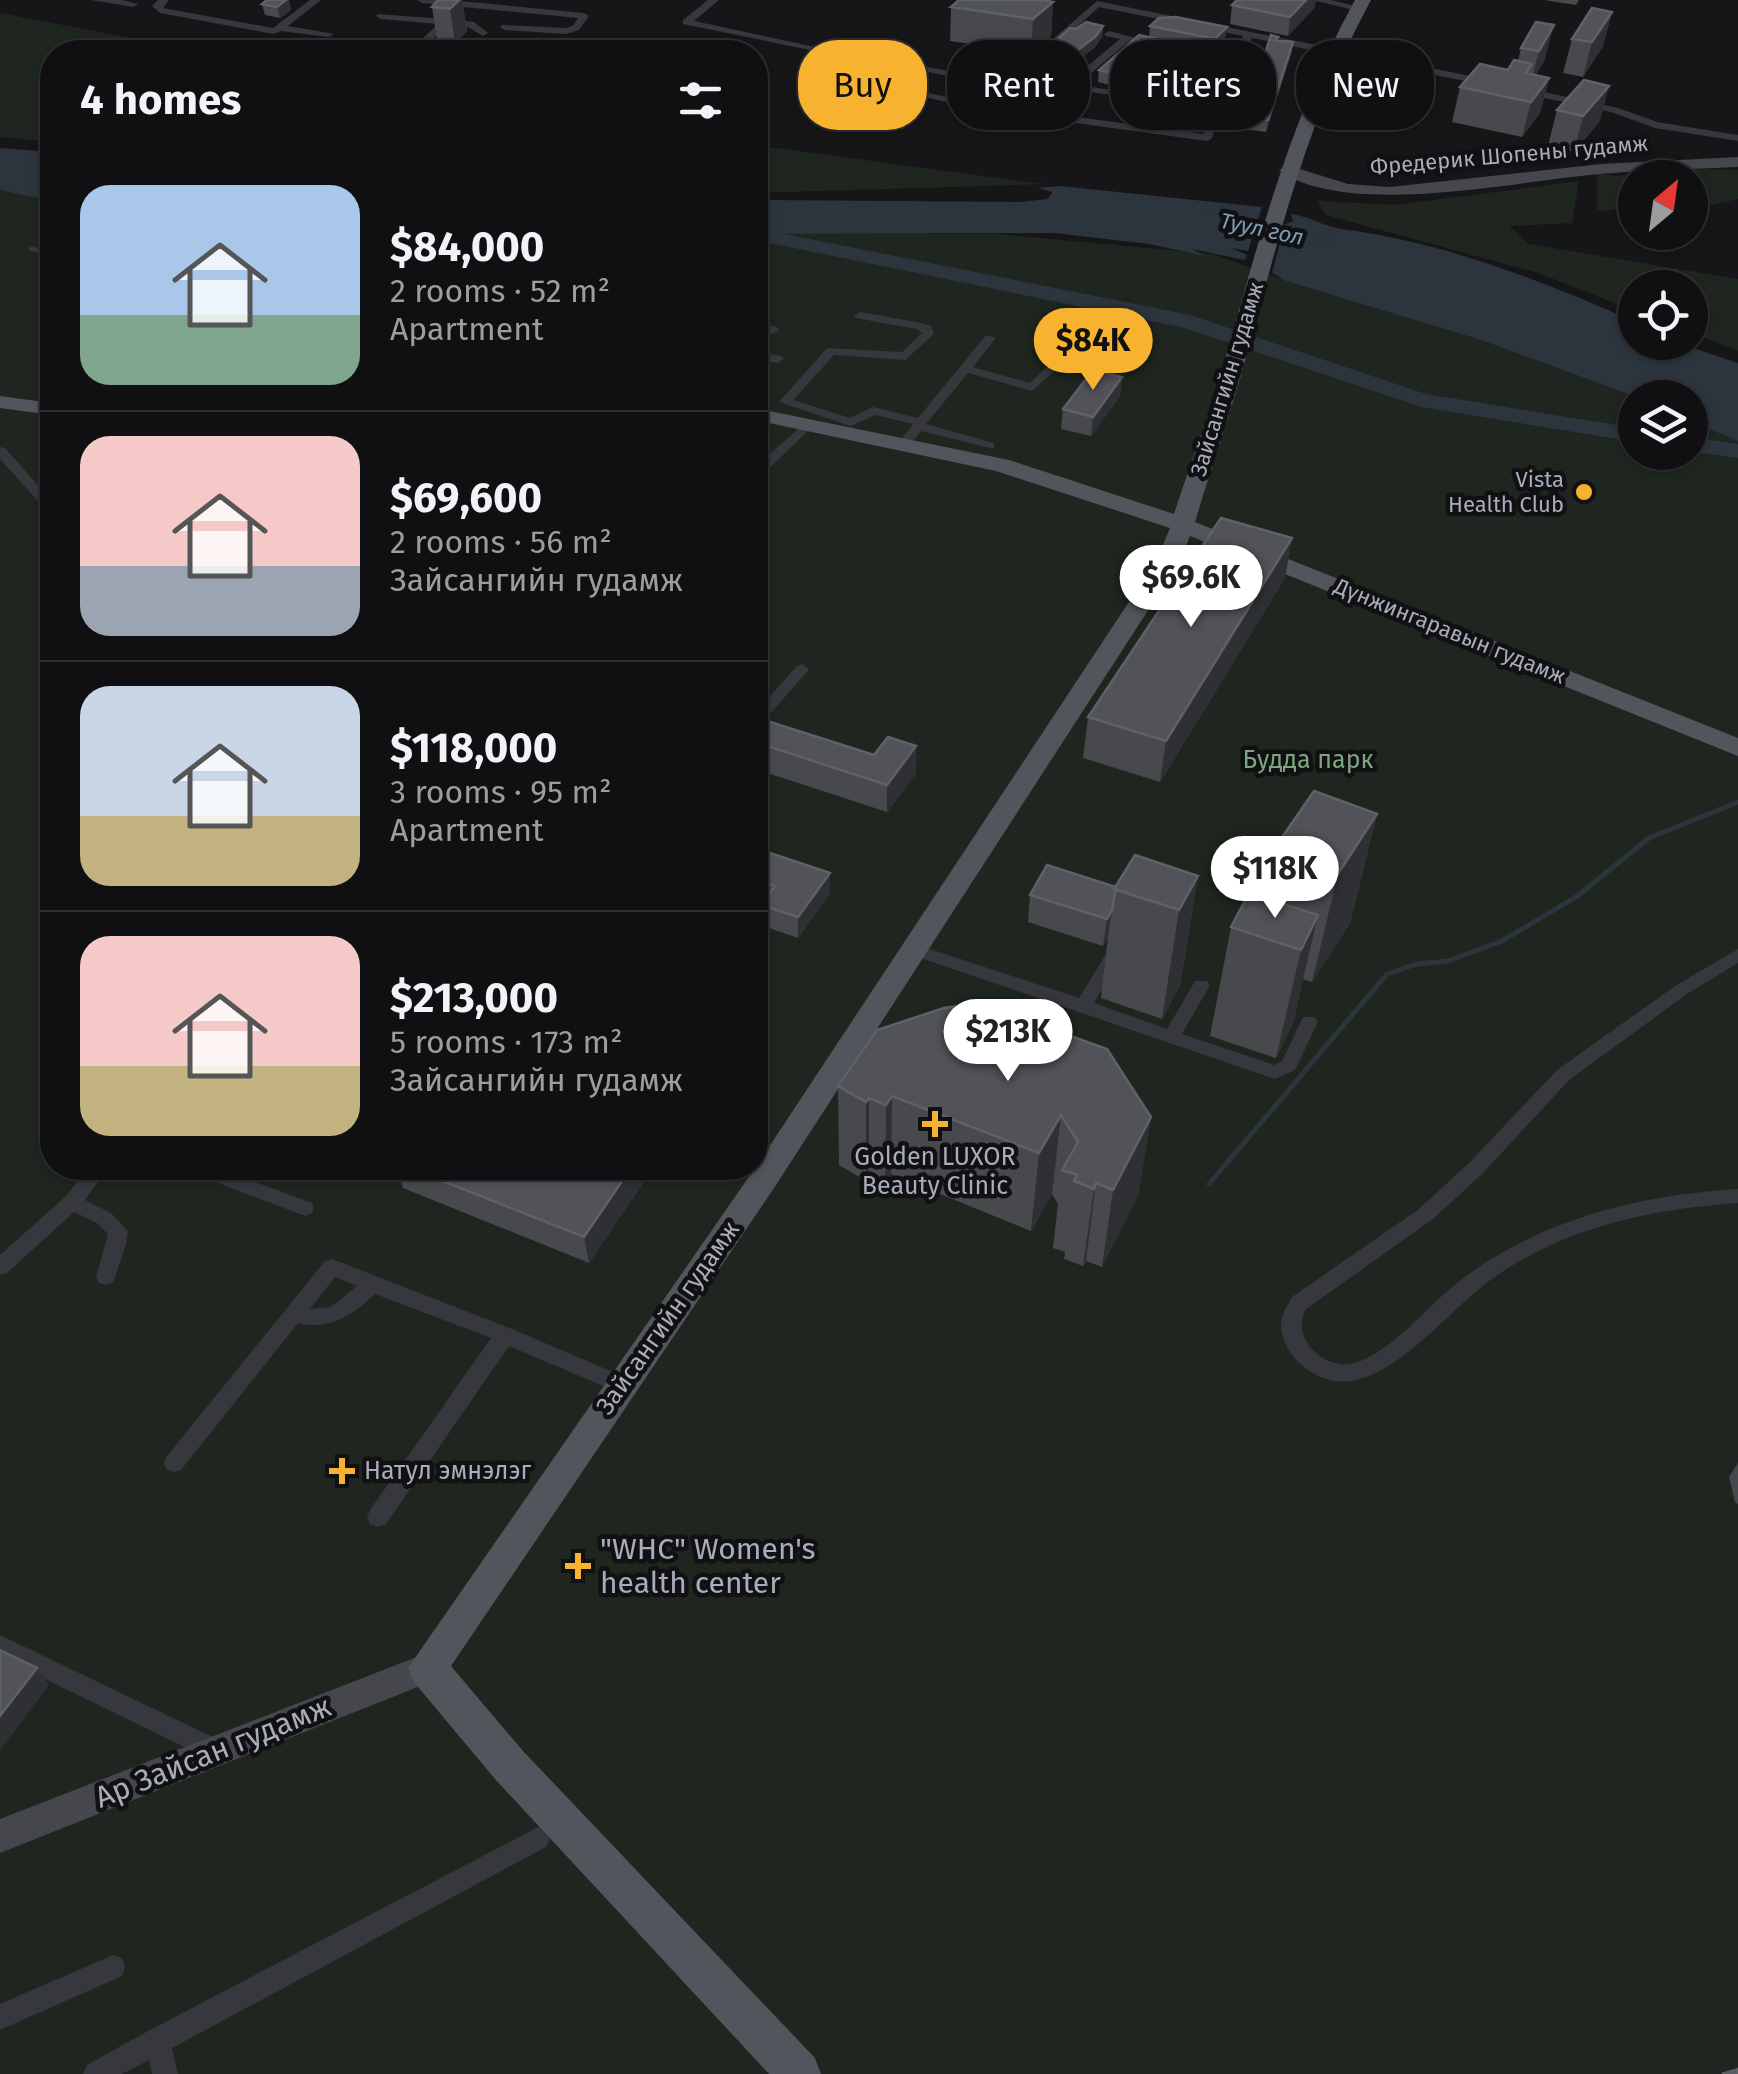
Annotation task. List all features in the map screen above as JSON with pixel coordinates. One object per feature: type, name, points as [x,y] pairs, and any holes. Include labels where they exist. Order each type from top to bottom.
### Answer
[{"type":"main road","name":"Зайсангийн гудамж","points":[[1341,40],[1361,4]]},
{"type":"main road","name":"Зайсангийн гудамж","points":[[768,1158],[915,950],[1168,561],[1216,429],[1219,376],[1278,183],[1302,130]]},
{"type":"main road","name":"Зайсангийн гудамж","points":[[1278,183],[1270,174],[1295,147]]},
{"type":"main road","points":[[0,402],[40,407]]},
{"type":"main road","points":[[768,417],[1002,465],[1187,510],[1258,554]]},
{"type":"main road","points":[[1168,561],[1212,548],[1258,554]]},
{"type":"main road","name":"Дүнжингаравын гудамж","points":[[1258,554],[1738,748]]},
{"type":"main road","name":"Зайсангийн гудамж","points":[[426,1668],[622,1385],[753,1180]]},
{"type":"main road","points":[[426,1668],[509,1764],[799,2074]]},
{"type":"street","points":[[96,0],[133,4]]},
{"type":"street","points":[[164,0],[157,6],[160,10],[274,31],[311,3]]},
{"type":"street","points":[[422,0],[584,16],[573,30],[505,27]]},
{"type":"street","points":[[714,0],[686,22],[798,45]]},
{"type":"street","points":[[1317,0],[1361,4]]},
{"type":"street","points":[[290,3],[311,3]]},
{"type":"street","points":[[426,40],[464,4]]},
{"type":"street","points":[[927,70],[1001,84],[1012,79],[1097,4],[1296,45]]},
{"type":"street","points":[[381,16],[478,26],[484,33]]},
{"type":"street","points":[[280,28],[329,34]]},
{"type":"street","points":[[1109,34],[1137,40]]},
{"type":"street","points":[[1245,40],[1248,36]]},
{"type":"street","points":[[1110,52],[1068,86],[1110,93]]},
{"type":"street","points":[[1434,72],[1496,84]]},
{"type":"street","points":[[1513,88],[1614,110],[1654,125],[1738,138]]},
{"type":"street","points":[[927,96],[1110,125]]},
{"type":"street","points":[[1149,130],[1207,138],[1210,130]]},
{"type":"street","name":"Фредерик Шопены гудамж","points":[[1278,183],[1390,192],[1601,169],[1738,162]]},
{"type":"street","points":[[32,248],[40,250]]},
{"type":"street","points":[[860,316],[918,326],[927,329],[928,334],[905,356],[831,351],[785,402],[851,422],[874,411],[990,446]]},
{"type":"street","points":[[768,329],[773,330]]},
{"type":"street","points":[[901,447],[990,338]]},
{"type":"street","points":[[966,369],[1032,388],[1069,352]]},
{"type":"street","points":[[768,357],[778,359]]},
{"type":"street","points":[[768,462],[805,427]]},
{"type":"street","points":[[0,451],[40,495]]},
{"type":"street","points":[[768,707],[802,669]]},
{"type":"street","points":[[1083,1006],[1116,949]]},
{"type":"street","points":[[915,950],[1275,1072],[1289,1065],[1309,1022]]},
{"type":"street","points":[[1738,954],[1563,1075],[1476,1168],[1426,1214],[1299,1303],[1290,1314],[1289,1329],[1302,1352],[1317,1365],[1340,1374],[1358,1371],[1388,1352],[1491,1268],[1542,1238],[1636,1211],[1738,1196]]},
{"type":"street","points":[[1172,1037],[1201,985]]},
{"type":"street","points":[[0,1266],[72,1202],[89,1180]]},
{"type":"street","points":[[231,1180],[305,1208]]},
{"type":"street","points":[[72,1202],[104,1218],[118,1231],[106,1277]]},
{"type":"street","points":[[174,1463],[332,1267],[622,1385]]},
{"type":"street","points":[[294,1314],[338,1316],[372,1284]]},
{"type":"street","points":[[378,1517],[505,1335]]},
{"type":"street","points":[[0,1646],[217,1752]]},
{"type":"street","name":"Ар Зайсан гудамж","points":[[0,1836],[426,1668]]},
{"type":"street","points":[[96,2074],[538,1839]]},
{"type":"street","points":[[0,2018],[113,1968]]},
{"type":"street","points":[[157,2040],[164,2074]]},
{"type":"green space","points":[[0,13],[143,40],[40,40],[40,141],[0,137]]},
{"type":"green space","points":[[768,147],[1028,182],[1048,184],[768,193]]},
{"type":"green space","points":[[1708,169],[1738,170],[1738,199],[1708,206]]},
{"type":"green space","points":[[1597,173],[1618,176],[1618,209],[1597,211]]},
{"type":"green space","points":[[1579,181],[1572,223],[1509,226],[1529,244],[1684,270],[1618,270],[1618,304],[1538,273],[1326,215],[1317,201],[1394,205]]},
{"type":"green space","name":"Будда парк","points":[[0,183],[40,191],[40,1180],[768,1180],[768,233],[998,234],[1213,254],[1287,281],[1481,340],[1618,390],[1618,470],[1708,470],[1708,428],[1738,441],[1738,2074],[0,2074]]},
{"type":"green space","points":[[1708,274],[1738,279],[1738,351],[1708,339]]},
{"type":"shaded area","points":[[0,148],[40,151],[40,198],[0,190]]},
{"type":"shaded area","name":"Туул гол","points":[[1060,186],[1262,207],[1248,251],[1231,248],[1247,255],[1245,260],[1192,249],[1205,256],[1149,244],[1054,233],[768,234],[768,200],[1048,199],[1052,192],[1038,188]]},
{"type":"shaded area","name":"Туул гол","points":[[1291,214],[1336,228],[1417,243],[1565,292],[1618,315],[1618,360],[1708,360],[1708,353],[1738,363],[1738,441],[1708,428],[1708,380],[1618,380],[1618,390],[1481,340],[1286,281],[1272,273],[1285,224],[1293,221]]},
{"type":"building","points":[[267,0],[286,0],[277,7],[262,4]]},
{"type":"building","points":[[438,0],[459,0],[450,9],[432,7]]},
{"type":"building","points":[[959,0],[1053,2],[1033,19],[951,7]]},
{"type":"building","points":[[1237,0],[1306,0],[1290,17],[1232,5]]},
{"type":"building","points":[[1592,8],[1612,12],[1592,42],[1572,39]]},
{"type":"building","points":[[1176,17],[1227,27],[1215,39],[1150,26],[1159,18]]},
{"type":"building","points":[[1086,22],[1103,26],[1090,41],[1057,40],[1070,28],[1076,29]]},
{"type":"building","points":[[1536,22],[1554,25],[1539,51],[1521,48]]},
{"type":"building","points":[[1139,35],[1161,40],[1133,40]]},
{"type":"building","points":[[1276,40],[1293,42],[1276,95]]},
{"type":"building","points":[[1110,60],[1110,73],[1099,70]]},
{"type":"building","points":[[1514,60],[1532,64],[1526,73],[1549,78],[1531,102],[1460,87],[1480,64],[1508,70]]},
{"type":"building","points":[[1584,80],[1609,86],[1583,116],[1557,110]]},
{"type":"building","points":[[1093,370],[1122,377],[1093,417],[1063,409]]},
{"type":"building","points":[[1221,518],[1292,538],[1166,741],[1088,717]]},
{"type":"building","points":[[768,721],[874,755],[888,737],[916,746],[887,785],[768,746]]},
{"type":"building","points":[[1314,791],[1377,814],[1338,874],[1274,849]]},
{"type":"building","points":[[768,852],[830,873],[798,917],[768,907],[768,896],[775,886],[768,884]]},
{"type":"building","points":[[1135,855],[1198,876],[1179,910],[1114,889]]},
{"type":"building","points":[[1047,865],[1116,887],[1107,919],[1030,895]]},
{"type":"building","points":[[1249,893],[1318,915],[1301,950],[1231,927]]},
{"type":"building","points":[[979,1003],[1107,1049],[1151,1117],[1113,1190],[1096,1183],[1094,1189],[1074,1181],[1077,1175],[1062,1170],[1078,1142],[1061,1115],[1039,1153],[892,1096],[886,1105],[869,1098],[866,1102],[838,1086],[877,1030],[944,1008]]},
{"type":"building","points":[[440,1180],[623,1180],[584,1237]]},
{"type":"building","points":[[0,1650],[37,1668],[0,1716]]},
{"type":"waterway","name":"Туул гол","points":[[1212,219],[1325,242]]},
{"type":"waterway","name":"Туул гол","points":[[768,237],[1190,322],[1422,400],[1618,432]]},
{"type":"waterway","name":"Туул гол","points":[[1708,447],[1738,451]]},
{"type":"waterway","points":[[1209,1184],[1387,974],[1417,964],[1448,961],[1502,941],[1576,897],[1649,838],[1738,802]]},
{"type":"place","name":"Vista Health Club","points":[[1584,492]]},
{"type":"place","name":"Golden LUXOR Beauty Clinic","points":[[935,1124]]},
{"type":"place","name":"Натул эмнэлэг","points":[[342,1471]]},
{"type":"place","name":"\"WHC\" Women's health center","points":[[578,1566]]}]
